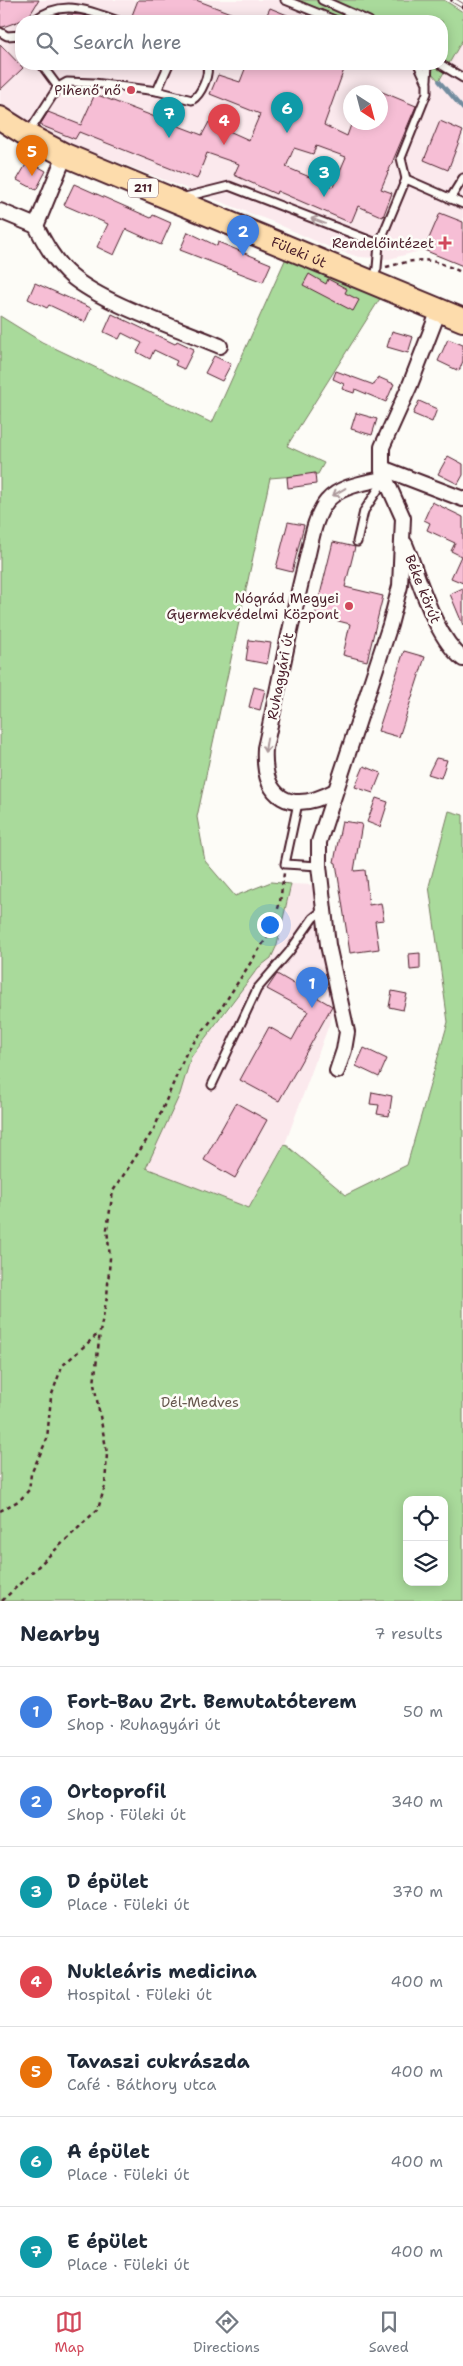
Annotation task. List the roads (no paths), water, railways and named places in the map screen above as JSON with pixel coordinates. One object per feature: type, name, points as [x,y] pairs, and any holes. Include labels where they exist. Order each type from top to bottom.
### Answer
[{"type":"main road","name":"Füleki út","points":[[0,118],[27,136],[65,155],[174,201],[374,276],[463,320]]},
{"type":"street","points":[[36,226],[65,155]]},
{"type":"street","points":[[0,211],[36,226],[48,250],[60,264],[86,287],[122,305],[220,346]]},
{"type":"street","points":[[337,1071],[344,1050],[347,1032],[328,945],[319,866],[319,842],[396,606],[400,586],[404,541],[403,518],[384,473],[382,447],[440,310]]},
{"type":"street","points":[[384,473],[463,499]]},
{"type":"street","name":"Ruhagyári út","points":[[298,803],[287,800],[275,792],[269,785],[264,769],[265,748],[290,627],[313,537],[325,503],[333,495],[347,487],[384,473]]},
{"type":"street","name":"Béke körút","points":[[404,541],[438,628],[448,645],[463,659]]},
{"type":"street","points":[[298,803],[316,801],[335,791]]},
{"type":"lane","points":[[38,15],[45,7],[61,0],[103,15]]},
{"type":"lane","points":[[285,0],[322,15]]},
{"type":"lane","points":[[322,0],[356,15]]},
{"type":"lane","points":[[0,32],[7,36],[15,35]]},
{"type":"lane","points":[[448,69],[463,78]]},
{"type":"lane","points":[[45,70],[58,87]]},
{"type":"lane","points":[[157,91],[166,70]]},
{"type":"lane","points":[[27,136],[58,87],[67,82],[94,83],[157,91],[189,100],[194,99],[208,73],[207,70]]},
{"type":"lane","points":[[421,70],[427,83]]},
{"type":"lane","points":[[374,276],[380,244],[406,179],[401,158],[427,93],[428,70]]},
{"type":"lane","points":[[450,199],[463,178]]},
{"type":"lane","points":[[406,179],[463,204]]},
{"type":"lane","points":[[174,201],[230,186],[380,244]]},
{"type":"lane","points":[[357,542],[364,510],[384,473]]},
{"type":"lane","points":[[298,803],[285,864],[319,866]]},
{"type":"lane","points":[[212,1084],[257,989],[289,952],[313,918],[324,910]]},
{"type":"waterway","points":[[439,81],[463,109]]},
{"type":"railway","points":[[453,0],[463,6]]},
{"type":"place","name":"Pihenő nő","points":[[131,90]]},
{"type":"place","name":"A épület","points":[[287,133]]},
{"type":"place","name":"E épület","points":[[169,138]]},
{"type":"place","name":"Nukleáris medicina","points":[[224,145]]},
{"type":"place","name":"Tavaszi cukrászda","points":[[32,176]]},
{"type":"place","name":"D épület","points":[[324,197]]},
{"type":"place","name":"Rendelőintézet","points":[[445,243]]},
{"type":"place","name":"Ortoprofil","points":[[243,256]]},
{"type":"place","name":"Nógrád Megyei Gyermekvédelmi Központ","points":[[349,606]]},
{"type":"place","name":"Fort-Bau Zrt. Bemutatóterem","points":[[312,1008]]},
{"type":"park label","name":"Dél-Medves","points":[[200,1402]]}]
